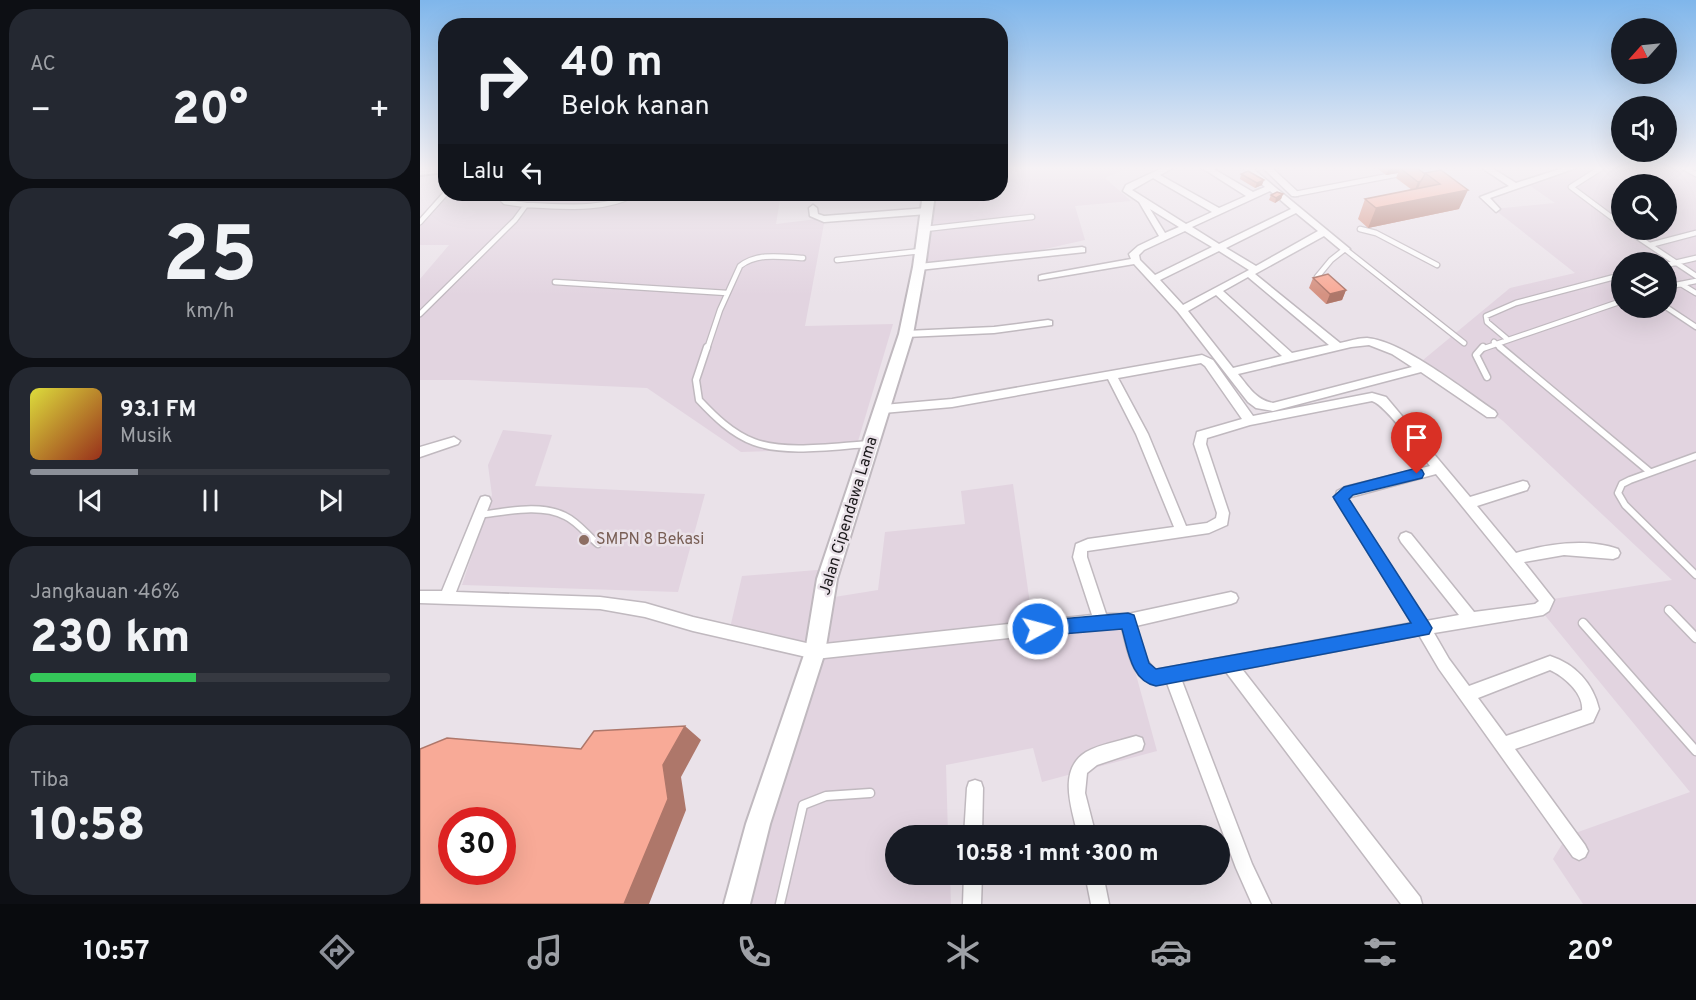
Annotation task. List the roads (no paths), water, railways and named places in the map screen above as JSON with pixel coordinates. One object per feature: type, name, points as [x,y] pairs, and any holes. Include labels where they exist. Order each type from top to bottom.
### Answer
[{"type":"street","points":[[813,210],[814,216],[824,219],[927,211]]},
{"type":"street","points":[[1147,210],[1164,238]]},
{"type":"street","points":[[1158,210],[1219,248],[1252,272],[1338,347]]},
{"type":"street","points":[[1223,210],[1137,250],[1134,254],[1136,261],[1182,310],[1252,399],[1268,407],[1421,368]]},
{"type":"street","points":[[1153,280],[1296,210]]},
{"type":"street","points":[[1299,210],[1345,249]]},
{"type":"street","name":"Jalan Cipendawa Lama","points":[[737,904],[758,824],[815,652],[827,579],[869,444],[884,409],[906,334],[921,259],[927,211]]},
{"type":"street","points":[[1182,310],[1324,232]]},
{"type":"street","points":[[921,259],[1082,250]]},
{"type":"street","points":[[1042,278],[1136,261]]},
{"type":"street","points":[[1218,292],[1290,357]]},
{"type":"street","points":[[906,334],[985,331],[1048,323]]},
{"type":"street","points":[[1231,372],[1359,342],[1376,343],[1421,368],[1491,414]]},
{"type":"street","points":[[884,409],[952,403],[1205,360],[1251,422]]},
{"type":"street","points":[[1112,376],[1137,425],[1182,532]]},
{"type":"street","points":[[1101,621],[1080,557],[1081,548],[1209,528],[1221,522],[1223,518],[1199,437],[1251,422],[1372,397],[1385,404],[1546,597],[1545,604],[1538,610],[1471,619],[1151,677],[1142,668],[1128,621]]},
{"type":"street","points":[[420,452],[453,441]]},
{"type":"street","points":[[1440,468],[1349,491],[1340,497],[1424,628],[1444,664],[1579,851]]},
{"type":"street","points":[[1469,502],[1523,486]]},
{"type":"street","points":[[447,596],[485,501]]},
{"type":"street","points":[[1406,538],[1471,619]]},
{"type":"street","points":[[1515,559],[1566,547],[1613,553]]},
{"type":"street","points":[[420,597],[447,596],[600,603],[645,610],[693,624],[815,652],[1101,621],[1128,621],[1231,598]]},
{"type":"street","points":[[1228,663],[1413,904]]},
{"type":"street","points":[[1466,695],[1550,663],[1564,670],[1590,702],[1591,710],[1587,716],[1503,745]]},
{"type":"street","points":[[1172,675],[1245,868],[1262,904]]},
{"type":"street","points":[[1084,825],[1077,793],[1079,770],[1092,758],[1136,744]]},
{"type":"street","points":[[973,825],[975,788]]},
{"type":"street","points":[[972,904],[973,885]]},
{"type":"street","points":[[1096,885],[1100,904]]},
{"type":"lane","points":[[420,222],[431,210]]},
{"type":"lane","points":[[420,314],[523,210]]},
{"type":"lane","points":[[927,211],[1032,218]]},
{"type":"lane","points":[[1360,230],[1376,233],[1437,265]]},
{"type":"lane","points":[[1650,245],[1696,233]]},
{"type":"lane","points":[[1642,240],[1660,252]]},
{"type":"lane","points":[[1317,277],[1331,260],[1345,249],[1464,343]]},
{"type":"lane","points":[[803,258],[755,258],[745,261],[735,274],[696,380],[699,400],[741,435],[765,445],[869,444]]},
{"type":"lane","points":[[1677,263],[1696,258]]},
{"type":"lane","points":[[837,260],[921,259]]},
{"type":"lane","points":[[1677,264],[1696,276]]},
{"type":"lane","points":[[1506,338],[1487,322],[1486,316],[1516,303],[1611,278]]},
{"type":"lane","points":[[1677,285],[1696,281]]},
{"type":"lane","points":[[555,282],[727,293]]},
{"type":"lane","points":[[1681,284],[1696,293]]},
{"type":"lane","points":[[1487,377],[1476,355],[1478,351],[1494,342],[1611,304]]},
{"type":"lane","points":[[1677,315],[1696,327]]},
{"type":"lane","points":[[1494,342],[1650,472]]},
{"type":"lane","points":[[1696,456],[1622,484],[1618,492],[1619,498],[1696,574]]},
{"type":"lane","points":[[478,515],[551,512],[564,516],[598,544]]},
{"type":"lane","points":[[1669,610],[1696,638]]},
{"type":"lane","points":[[1582,623],[1696,751]]},
{"type":"lane","points":[[780,904],[803,805],[811,798],[824,795],[870,794]]},
{"type":"place","name":"SMPN 8 Bekasi","points":[[584,540]]}]
